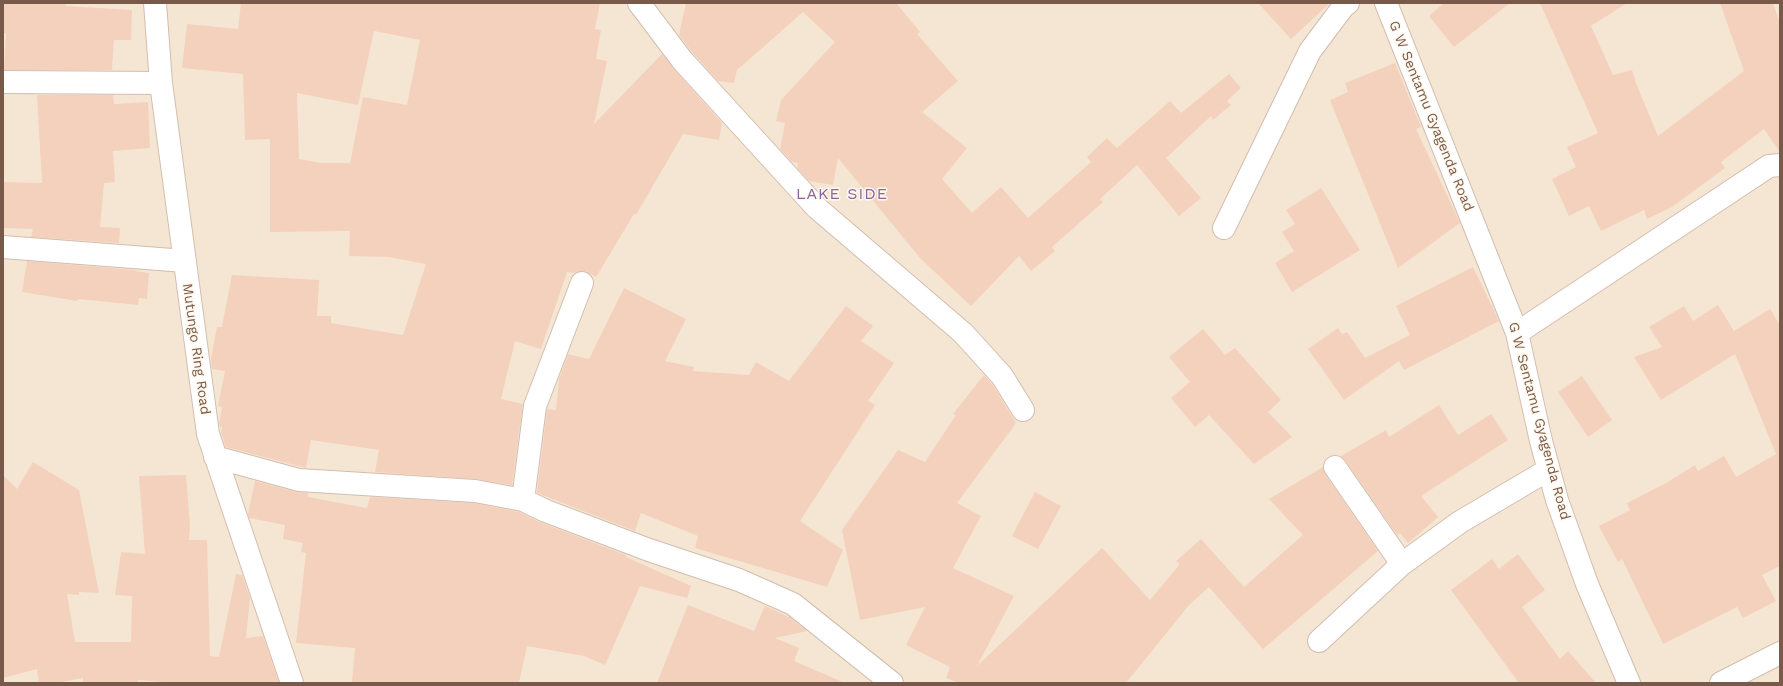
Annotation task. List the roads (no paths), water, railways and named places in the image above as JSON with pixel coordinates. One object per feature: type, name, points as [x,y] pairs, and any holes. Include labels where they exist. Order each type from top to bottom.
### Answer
[{"type":"street","name":"Mutungo Ring Road","points":[[155,3],[161,83],[208,434],[292,683]]},
{"type":"street","points":[[639,3],[682,60],[817,208],[963,333],[1002,376],[1023,410]]},
{"type":"street","points":[[1224,228],[1310,51],[1343,7],[1348,3]]},
{"type":"street","name":"G W Sentamu Gyagenda Road","points":[[1386,3],[1517,333],[1548,470],[1557,500],[1587,584],[1629,683]]},
{"type":"street","points":[[3,82],[161,83]]},
{"type":"street","points":[[1517,333],[1769,166],[1780,165]]},
{"type":"street","points":[[3,247],[184,260]]},
{"type":"street","points":[[523,500],[535,406],[582,283]]},
{"type":"street","points":[[215,457],[299,480],[475,491],[523,500],[546,511],[649,550],[739,580],[793,604],[892,683]]},
{"type":"street","points":[[1334,467],[1402,564]]},
{"type":"street","points":[[1319,641],[1402,564],[1460,522],[1548,470]]},
{"type":"street","points":[[1721,683],[1780,653]]},
{"type":"district","name":"LAKE SIDE","points":[[842,194]]}]
